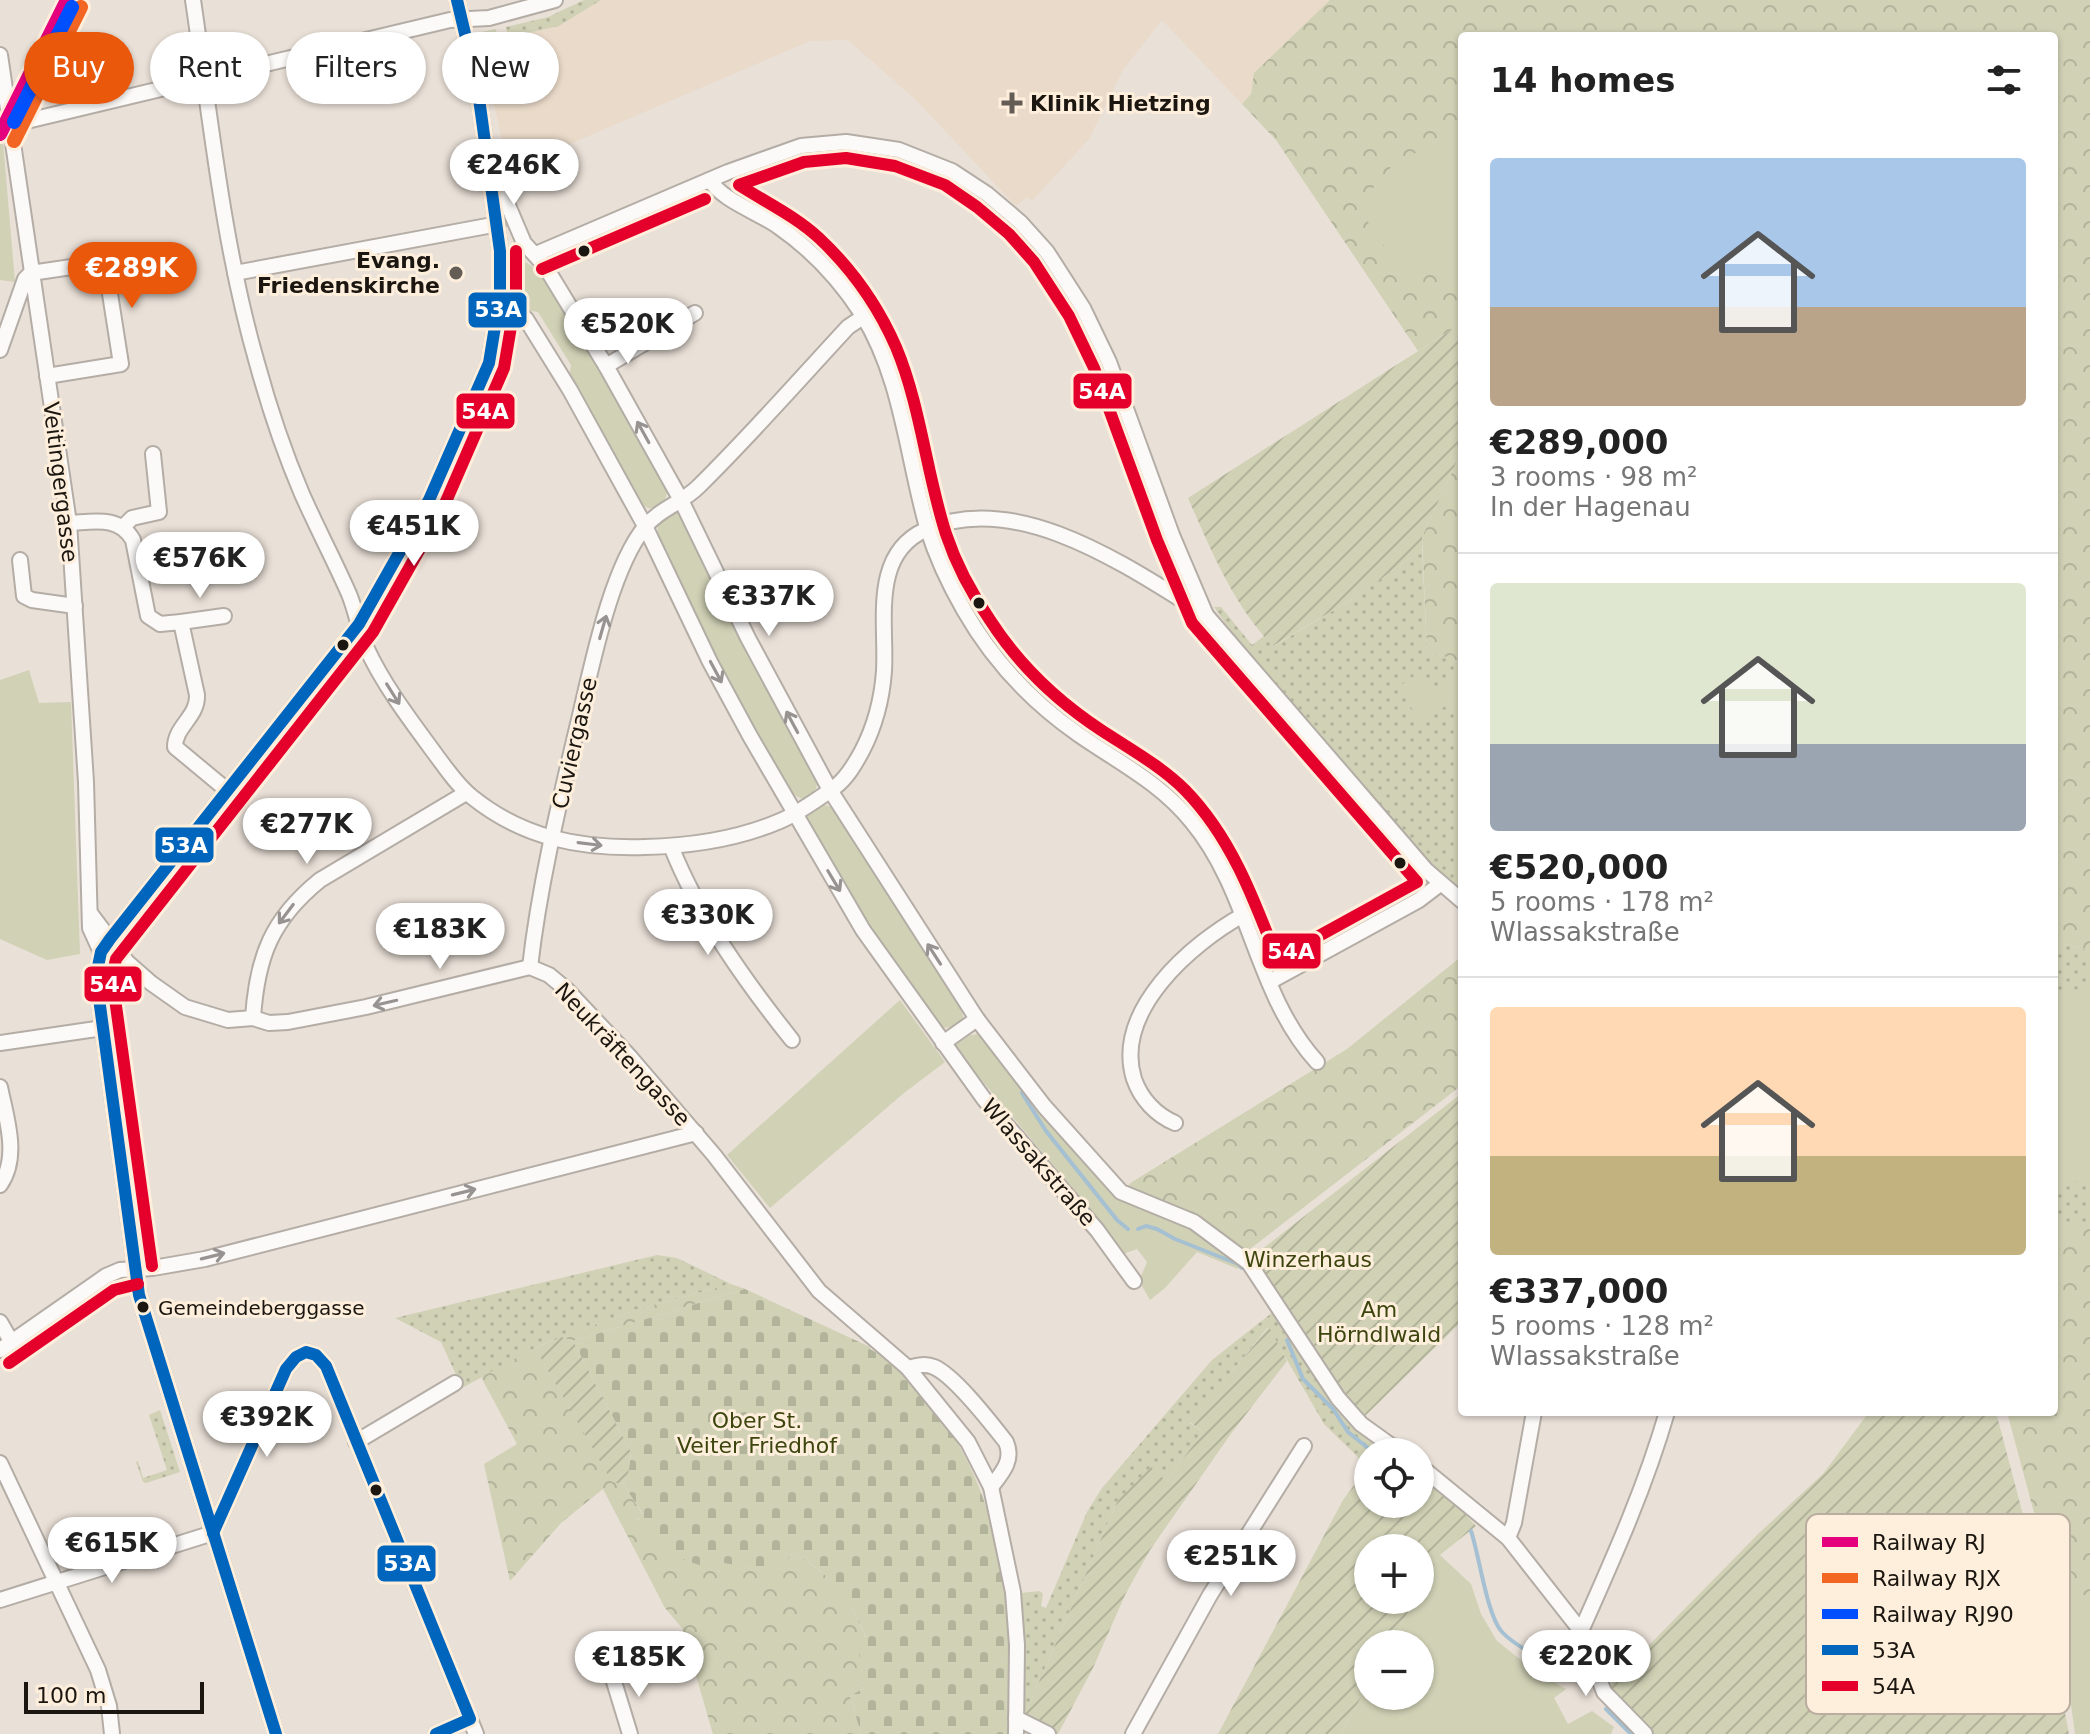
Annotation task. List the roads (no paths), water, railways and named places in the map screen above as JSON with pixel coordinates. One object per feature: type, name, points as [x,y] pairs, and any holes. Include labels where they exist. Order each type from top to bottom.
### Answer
[{"type":"street","points":[[193,0],[198,32]]},
{"type":"street","points":[[276,1734],[139,1295],[96,976],[106,945],[359,624],[429,500],[491,357],[500,296],[498,224],[482,120],[457,0]]},
{"type":"street","points":[[270,63],[461,20],[489,18],[555,0]]},
{"type":"street","name":"Veitingergasse","points":[[0,55],[69,523],[86,782],[90,913],[106,945]]},
{"type":"street","points":[[10,125],[150,91]]},
{"type":"street","points":[[208,104],[235,273],[258,369],[292,467],[350,598],[365,644],[403,709],[466,793],[513,824],[551,839],[594,845],[671,846],[740,834],[794,814],[841,782],[852,769],[876,718],[882,695],[884,666],[884,599],[893,563],[910,541],[928,529],[977,519],[1023,524],[1104,553],[1206,615],[1440,884],[1458,898]]},
{"type":"street","name":"Wlassakstraße","points":[[482,120],[507,203],[524,243],[536,254],[606,366],[681,500],[748,638],[830,790],[977,1019],[1044,1106],[1121,1192],[1194,1222],[1244,1258],[1338,1398],[1361,1424],[1380,1438]]},
{"type":"street","points":[[536,254],[710,180],[801,146],[846,142],[872,145],[899,150],[952,171],[987,194],[1020,222],[1047,252],[1083,308],[1132,422],[1172,535],[1206,615]]},
{"type":"street","points":[[710,180],[719,191],[779,226],[806,247],[830,271],[863,317],[880,348],[894,388],[928,529],[943,569],[965,612],[1024,689],[1060,721],[1129,766],[1173,801],[1206,841],[1243,915],[1289,1028],[1317,1062]]},
{"type":"street","points":[[235,273],[498,224]]},
{"type":"street","points":[[500,251],[524,243]]},
{"type":"street","points":[[0,350],[25,279],[31,273],[105,262],[121,364],[47,376]]},
{"type":"street","name":"Wlassakstraße","points":[[500,296],[526,319],[570,390],[645,526],[710,662],[794,814],[863,930],[984,1099],[1097,1230],[1134,1281]]},
{"type":"street","points":[[606,366],[695,313]]},
{"type":"street","points":[[645,526],[663,510],[697,489],[848,327],[863,317]]},
{"type":"street","points":[[123,527],[132,518],[159,512],[153,454]]},
{"type":"street","points":[[69,523],[105,521],[123,527],[133,540],[148,616],[160,624],[224,616]]},
{"type":"street","name":"Cuviergasse","points":[[530,967],[538,896],[592,667],[629,551],[645,526]]},
{"type":"street","points":[[20,560],[24,596],[75,606]]},
{"type":"street","points":[[181,622],[198,707],[175,736],[175,747],[228,791]]},
{"type":"street","points":[[253,1018],[263,954],[284,915],[299,897],[320,880],[466,793]]},
{"type":"street","points":[[671,846],[702,910],[723,944],[792,1040]]},
{"type":"street","points":[[1269,982],[1419,900],[1440,884]]},
{"type":"street","points":[[1175,1123],[1151,1106],[1142,1095],[1131,1067],[1133,1037],[1145,1006],[1169,973],[1204,939],[1243,915]]},
{"type":"street","points":[[106,945],[185,1007],[218,1019],[235,1021],[253,1018],[269,1023],[366,1007],[530,967]]},
{"type":"street","name":"Neukräftengasse","points":[[530,967],[549,975],[567,990],[696,1133]]},
{"type":"street","points":[[943,1043],[977,1019]]},
{"type":"street","points":[[0,1043],[103,1028]]},
{"type":"street","points":[[0,1087],[12,1149],[0,1185]]},
{"type":"street","points":[[0,1322],[6,1345],[106,1276],[136,1268],[205,1259],[696,1133],[819,1291],[908,1368],[968,1442],[991,1487],[1013,1592],[1017,1645],[1016,1734]]},
{"type":"street","points":[[0,1600],[213,1533],[286,1369],[296,1357],[306,1352],[316,1355],[326,1366],[476,1734]]},
{"type":"street","points":[[908,1368],[927,1365],[941,1372],[975,1405],[1006,1442],[1009,1460],[991,1487]]},
{"type":"street","points":[[356,1442],[455,1383]]},
{"type":"street","points":[[1508,1538],[1514,1523],[1533,1416]]},
{"type":"street","points":[[1581,1631],[1623,1539],[1654,1458],[1666,1416]]},
{"type":"street","points":[[1133,1734],[1210,1595],[1304,1446]]},
{"type":"street","points":[[0,1463],[98,1670],[109,1706],[112,1734]]},
{"type":"street","points":[[1434,1477],[1508,1538],[1581,1631],[1604,1692],[1645,1734]]},
{"type":"street","points":[[614,1660],[608,1662],[630,1734]]},
{"type":"street","points":[[1016,1718],[1048,1734]]},
{"type":"street","points":[[436,1734],[470,1719]]},
{"type":"waterway","points":[[1022,1093],[1046,1131],[1117,1220],[1128,1229]]},
{"type":"waterway","points":[[1138,1229],[1146,1226],[1157,1229],[1242,1268]]},
{"type":"waterway","points":[[1287,1340],[1303,1379],[1333,1409],[1356,1438]]},
{"type":"waterway","points":[[1471,1531],[1492,1613],[1502,1632],[1519,1646],[1576,1677]]},
{"type":"waterway","points":[[1606,1709],[1631,1734]]},
{"type":"rail line","name":"RJ","points":[[0,134],[67,0]]},
{"type":"rail line","name":"RJ90","points":[[14,122],[72,7]]},
{"type":"rail line","name":"RJX","points":[[14,141],[81,7]]},
{"type":"place","name":"Klinik Hietzing","points":[[1012,103]]},
{"type":"place","name":"Evang. Friedenskirche","points":[[456,273]]},
{"type":"place","name":"Gemeindeberggasse","points":[[143,1307]]},
{"type":"park label","name":"Winzerhaus","points":[[1308,1259]]},
{"type":"park label","name":"Am Hörndlwald","points":[[1379,1322]]},
{"type":"park label","name":"Ober St. Veiter Friedhof","points":[[757,1432]]}]
